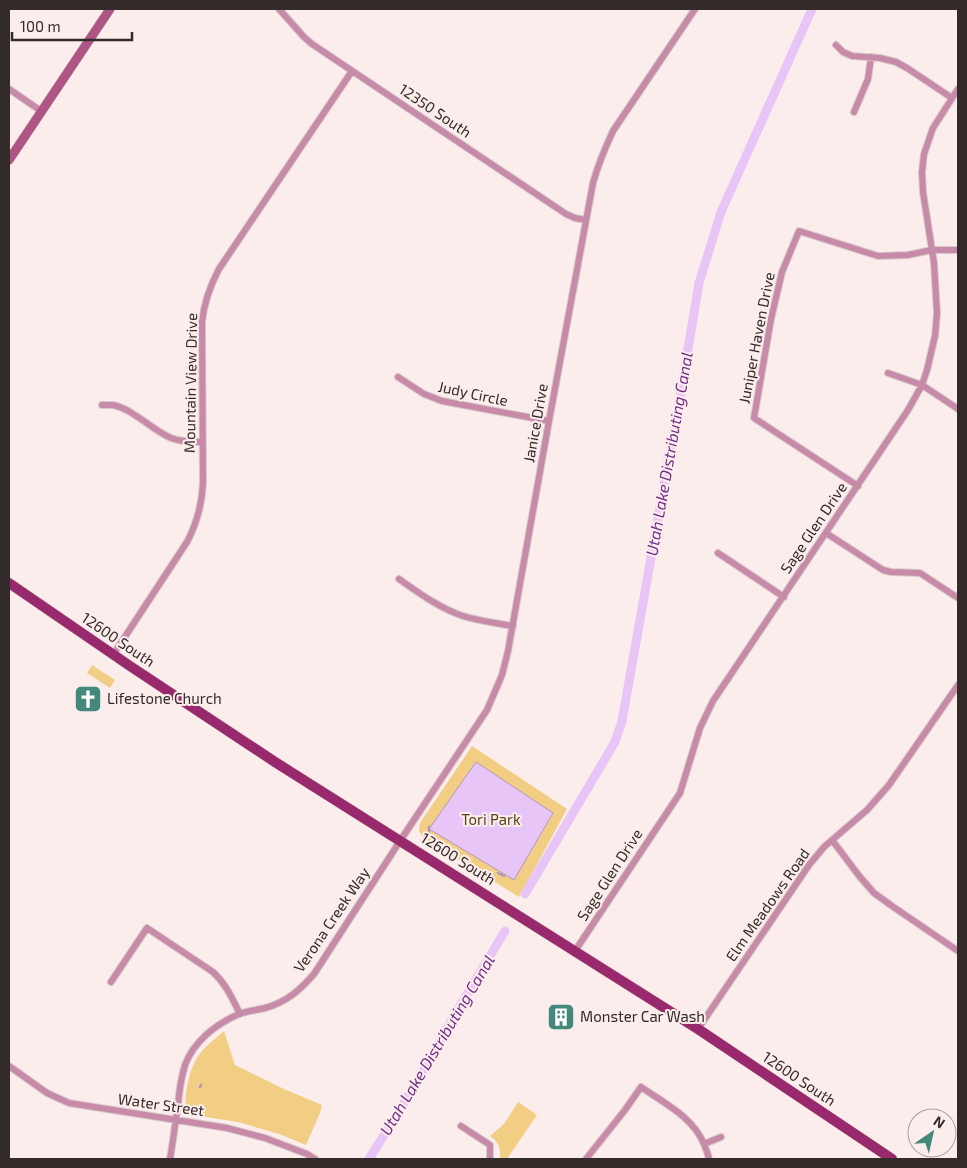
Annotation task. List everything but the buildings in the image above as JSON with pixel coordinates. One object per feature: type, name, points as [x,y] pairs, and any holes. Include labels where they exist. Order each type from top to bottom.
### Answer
[{"type":"main road","points":[[9,160],[110,9]]},
{"type":"main road","name":"12600 South","points":[[9,583],[113,655],[275,762],[698,1029],[892,1159]]},
{"type":"street","name":"12350 South","points":[[279,9],[304,37],[352,71],[566,214],[586,220]]},
{"type":"street","name":"Janice Drive","points":[[400,841],[487,710],[502,675],[513,626],[586,220],[597,170],[607,144],[621,119],[695,9]]},
{"type":"street","points":[[836,45],[843,52],[852,56],[888,59],[902,64],[952,98]]},
{"type":"street","points":[[854,112],[868,79],[871,57]]},
{"type":"street","name":"Mountain View Drive","points":[[113,655],[181,552],[193,531],[199,514],[202,496],[202,322],[205,303],[211,285],[219,269],[352,71]]},
{"type":"street","points":[[9,89],[41,111]]},
{"type":"street","name":"Sage Glen Drive","points":[[575,951],[680,793],[700,728],[713,701],[858,486],[908,410],[922,385],[935,336],[937,313],[932,250],[923,192],[923,163],[929,136],[937,120],[958,89]]},
{"type":"street","name":"Juniper Haven Drive","points":[[858,486],[754,418],[771,319],[782,272],[799,232],[878,256],[908,255],[932,250]]},
{"type":"street","points":[[932,250],[958,250]]},
{"type":"street","points":[[888,372],[922,385],[958,409]]},
{"type":"street","name":"Judy Circle","points":[[398,377],[424,394],[442,401],[549,421]]},
{"type":"street","points":[[102,405],[114,405],[126,410],[158,431],[173,438],[189,442],[202,442]]},
{"type":"street","points":[[826,533],[882,570],[920,573],[958,598]]},
{"type":"street","points":[[718,553],[784,597]]},
{"type":"street","points":[[398,579],[453,612],[476,619],[513,626]]},
{"type":"street","name":"Elm Meadows Road","points":[[698,1029],[816,856],[867,810],[889,785],[958,685]]},
{"type":"street","points":[[832,840],[874,893],[958,951]]},
{"type":"street","name":"Verona Creek Way","points":[[170,1159],[185,1065],[195,1046],[219,1025],[240,1014],[266,1008],[282,1001],[301,989],[314,974],[400,841]]},
{"type":"street","points":[[111,982],[147,928],[222,980],[240,1014]]},
{"type":"street","name":"Water Street","points":[[9,1066],[47,1092],[69,1104],[227,1128],[265,1138],[307,1154],[315,1159]]},
{"type":"street","points":[[586,1159],[641,1087],[684,1117],[696,1130],[704,1144],[709,1159]]},
{"type":"street","points":[[462,1126],[490,1145],[490,1159]]},
{"type":"street","points":[[704,1144],[721,1137]]},
{"type":"green space","points":[[92,665],[115,680],[110,688],[87,673]]},
{"type":"green space","name":"Tori Park","points":[[472,746],[567,809],[519,897],[423,837],[419,831],[420,823]]},
{"type":"green space","points":[[224,1031],[235,1065],[322,1105],[306,1145],[279,1134],[238,1122],[193,1115],[186,1110],[188,1082],[192,1068],[204,1049]]},
{"type":"green space","points":[[518,1102],[537,1115],[507,1159],[500,1159],[499,1146],[490,1136],[504,1124]]},
{"type":"shaded area","name":"Tori Park","points":[[476,762],[553,813],[514,880],[429,829]]},
{"type":"waterway","name":"Utah Lake Distributing Canal","points":[[525,894],[615,742],[622,721],[699,283],[721,212],[812,9]]},
{"type":"waterway","points":[[429,827],[429,832]]},
{"type":"waterway","points":[[498,873],[504,876]]},
{"type":"waterway","name":"Utah Lake Distributing Canal","points":[[369,1159],[413,1089],[505,931]]},
{"type":"place","name":"Lifestone Church","points":[[88,699]]},
{"type":"place","name":"Monster Car Wash","points":[[561,1017]]}]
